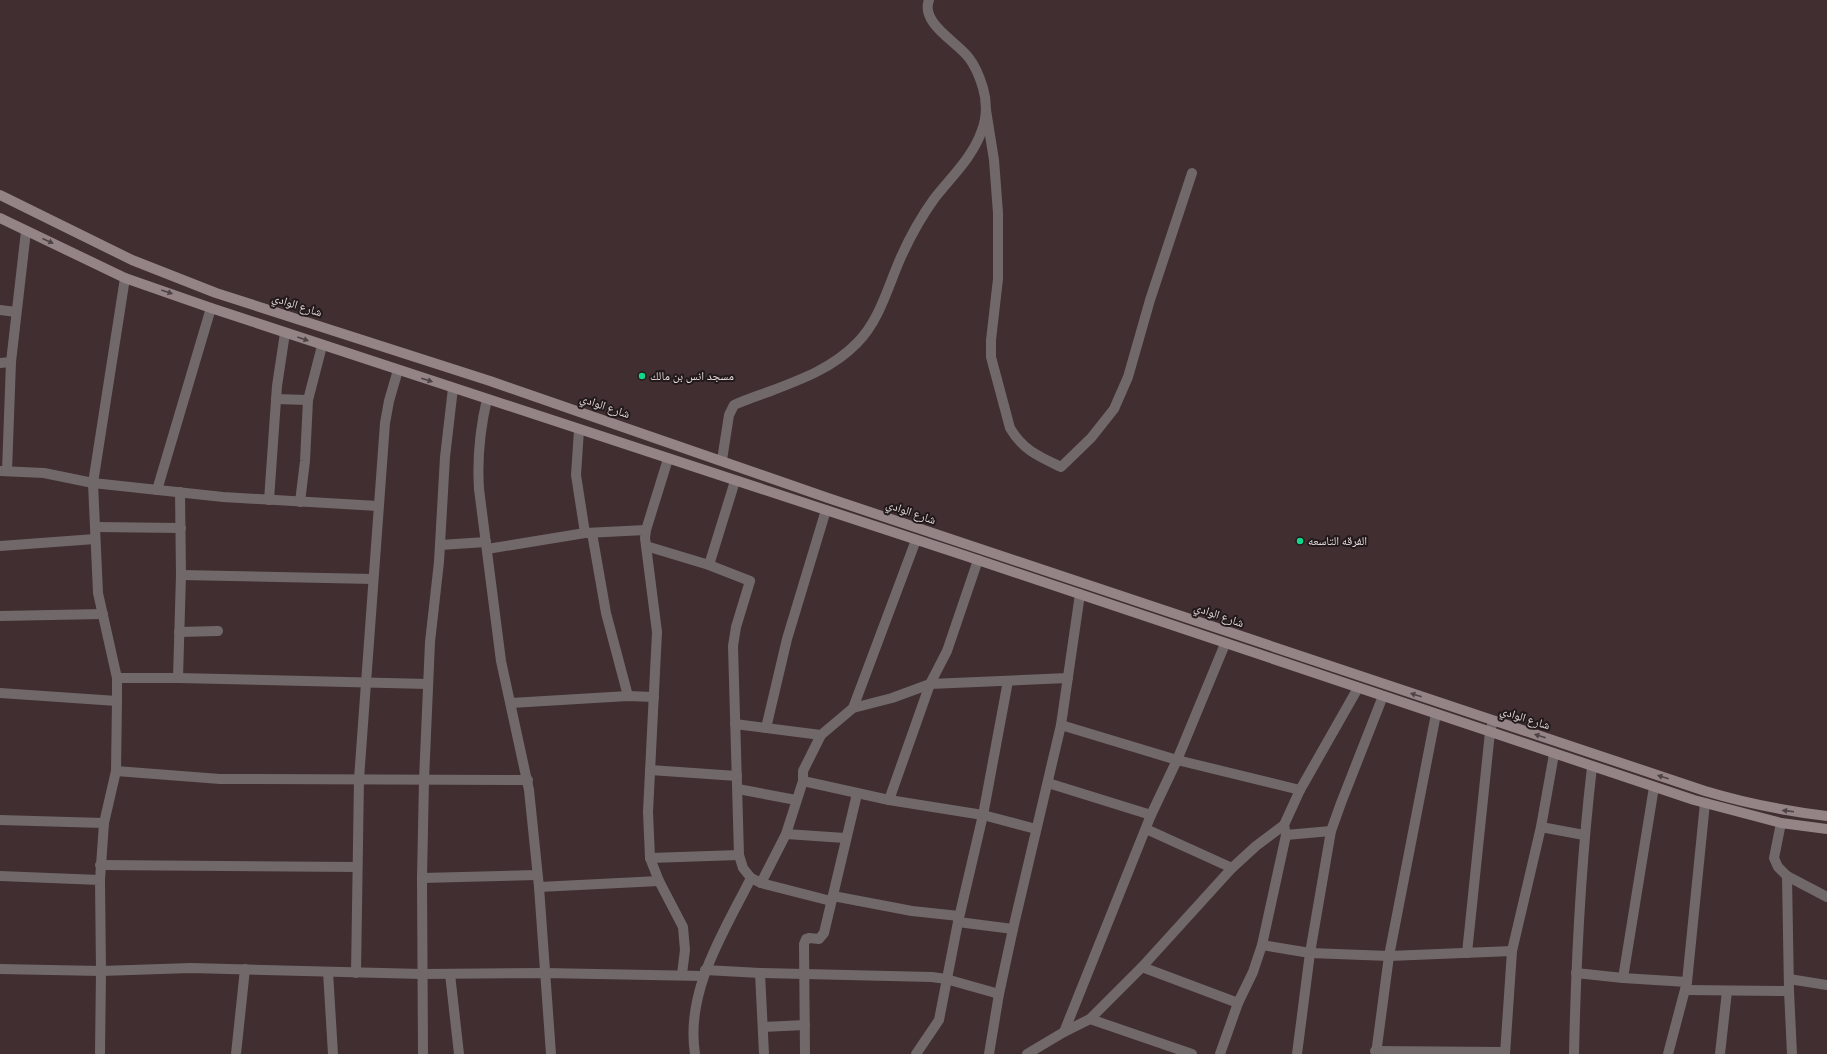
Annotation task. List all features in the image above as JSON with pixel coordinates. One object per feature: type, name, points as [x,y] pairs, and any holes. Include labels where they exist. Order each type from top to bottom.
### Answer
[{"type":"main road","name":"شارع الوادي","points":[[0,195],[132,260],[216,293],[490,381],[722,460],[828,498],[1705,791],[1782,811],[1827,816]]},
{"type":"main road","name":"شارع الوادي","points":[[0,218],[125,278],[322,346],[978,560],[1654,787],[1705,803],[1781,823],[1827,829]]},
{"type":"main road","points":[[1092,598],[1095,587]]},
{"type":"street","points":[[929,0],[927,8],[929,17],[965,53],[975,67],[984,90],[994,160],[998,213],[998,279],[991,340],[991,357],[1008,421],[1022,445],[1041,457],[1061,466],[1091,438],[1114,409],[1128,377],[1150,300],[1192,174]]},
{"type":"street","points":[[722,460],[729,415],[734,405],[816,373],[834,362],[858,342],[872,323],[885,299],[913,233],[934,200],[971,154],[983,130],[986,110]]},
{"type":"street","points":[[26,231],[11,362],[3,471],[44,473],[93,483],[216,497],[378,506]]},
{"type":"street","points":[[100,1054],[100,865],[104,823],[116,771],[117,678],[108,633],[102,614],[96,574],[93,483],[125,278]]},
{"type":"street","points":[[157,490],[211,308]]},
{"type":"street","points":[[0,310],[16,312]]},
{"type":"street","points":[[269,500],[276,399],[286,333]]},
{"type":"street","points":[[300,502],[305,461],[308,400],[322,346]]},
{"type":"street","points":[[0,363],[11,362]]},
{"type":"street","points":[[356,973],[360,779],[378,506],[385,423],[389,401],[398,370]]},
{"type":"street","points":[[423,1054],[422,878],[428,684],[431,620],[440,545],[445,457],[453,388]]},
{"type":"street","points":[[276,399],[308,400]]},
{"type":"street","points":[[487,399],[480,430],[478,465],[497,637],[528,780],[539,887],[551,1054]]},
{"type":"street","points":[[579,430],[576,475],[606,613],[628,696]]},
{"type":"street","points":[[668,459],[646,530],[646,546],[657,632],[648,812],[650,858],[659,881],[682,927],[685,950],[682,974]]},
{"type":"street","points":[[709,565],[735,481]]},
{"type":"street","points":[[178,678],[181,575],[180,492]]},
{"type":"street","points":[[766,728],[787,639],[826,510]]},
{"type":"street","points":[[95,527],[181,528]]},
{"type":"street","points":[[440,545],[486,545],[588,533],[646,530]]},
{"type":"street","points":[[0,546],[96,539]]},
{"type":"street","points":[[853,708],[916,540]]},
{"type":"street","points":[[646,546],[709,565],[750,581],[734,636],[739,855],[743,868],[751,878],[761,883],[832,898],[1013,929]]},
{"type":"street","points":[[889,800],[930,684],[947,651],[978,560]]},
{"type":"street","points":[[181,575],[373,579]]},
{"type":"street","points":[[989,1054],[999,994],[1013,929],[1061,725],[1080,594]]},
{"type":"street","points":[[0,616],[102,614]]},
{"type":"street","points":[[179,632],[218,631]]},
{"type":"street","points":[[1064,1032],[1151,815],[1177,760],[1225,644]]},
{"type":"street","points":[[117,678],[428,684]]},
{"type":"street","points":[[761,883],[786,834],[803,781],[803,771],[821,735],[853,708],[888,699],[930,684],[1068,678]]},
{"type":"street","points":[[916,1054],[939,1020],[958,919],[983,815],[1008,681]]},
{"type":"street","points":[[1220,1054],[1238,1003],[1253,972],[1262,945],[1285,830],[1300,790],[1358,688]]},
{"type":"street","points":[[0,693],[117,701]]},
{"type":"street","points":[[511,703],[628,696],[654,697]]},
{"type":"street","points":[[1297,1054],[1310,953],[1331,831],[1340,803],[1383,696]]},
{"type":"street","points":[[1436,714],[1389,956],[1376,1052],[1504,1053],[1512,951],[1541,827],[1554,754]]},
{"type":"street","points":[[1467,953],[1490,732],[1493,721]]},
{"type":"street","points":[[735,724],[821,735]]},
{"type":"street","points":[[1061,725],[1177,760],[1300,790]]},
{"type":"street","points":[[1574,1054],[1576,974],[1584,835],[1592,767]]},
{"type":"street","points":[[650,770],[737,776]]},
{"type":"street","points":[[116,771],[220,779],[528,780]]},
{"type":"street","points":[[803,781],[857,794],[983,815],[1036,829]]},
{"type":"street","points":[[1048,782],[1151,815]]},
{"type":"street","points":[[1623,978],[1654,787]]},
{"type":"street","points":[[738,789],[796,800]]},
{"type":"street","points":[[805,1054],[804,944],[809,938],[819,939],[824,934],[845,838],[857,794]]},
{"type":"street","points":[[1668,1054],[1686,986],[1705,803]]},
{"type":"street","points":[[0,820],[104,823]]},
{"type":"street","points":[[1781,823],[1774,858],[1778,867],[1787,876],[1827,897]]},
{"type":"street","points":[[1541,827],[1584,835]]},
{"type":"street","points":[[1146,829],[1232,868]]},
{"type":"street","points":[[1027,1054],[1064,1032],[1090,1019],[1142,967],[1232,868],[1256,846],[1285,830],[1331,831]]},
{"type":"street","points":[[786,834],[845,838]]},
{"type":"street","points":[[650,858],[739,855]]},
{"type":"street","points":[[100,865],[357,867]]},
{"type":"street","points":[[422,878],[537,875]]},
{"type":"street","points":[[0,876],[100,880]]},
{"type":"street","points":[[1787,876],[1789,992],[1792,1054]]},
{"type":"street","points":[[695,1054],[693,1041],[695,1012],[704,973],[751,878]]},
{"type":"street","points":[[539,887],[659,881]]},
{"type":"street","points":[[1262,945],[1310,953],[1389,956],[1512,951]]},
{"type":"street","points":[[1142,967],[1238,1003]]},
{"type":"street","points":[[0,969],[101,971],[191,968],[422,974],[805,973],[932,977],[999,994]]},
{"type":"street","points":[[236,1054],[245,969]]},
{"type":"street","points":[[328,972],[333,1054]]},
{"type":"street","points":[[760,973],[764,1054]]},
{"type":"street","points":[[450,974],[459,1054]]},
{"type":"street","points":[[1576,974],[1623,978],[1727,991],[1789,992]]},
{"type":"street","points":[[1789,979],[1827,985]]},
{"type":"street","points":[[1720,1054],[1727,991]]},
{"type":"street","points":[[1090,1019],[1192,1054]]},
{"type":"street","points":[[763,1027],[805,1025]]},
{"type":"place","name":"مسجد انس بن مالك","points":[[642,376]]},
{"type":"place","name":"الفرقه التاسعه","points":[[1300,541]]}]
